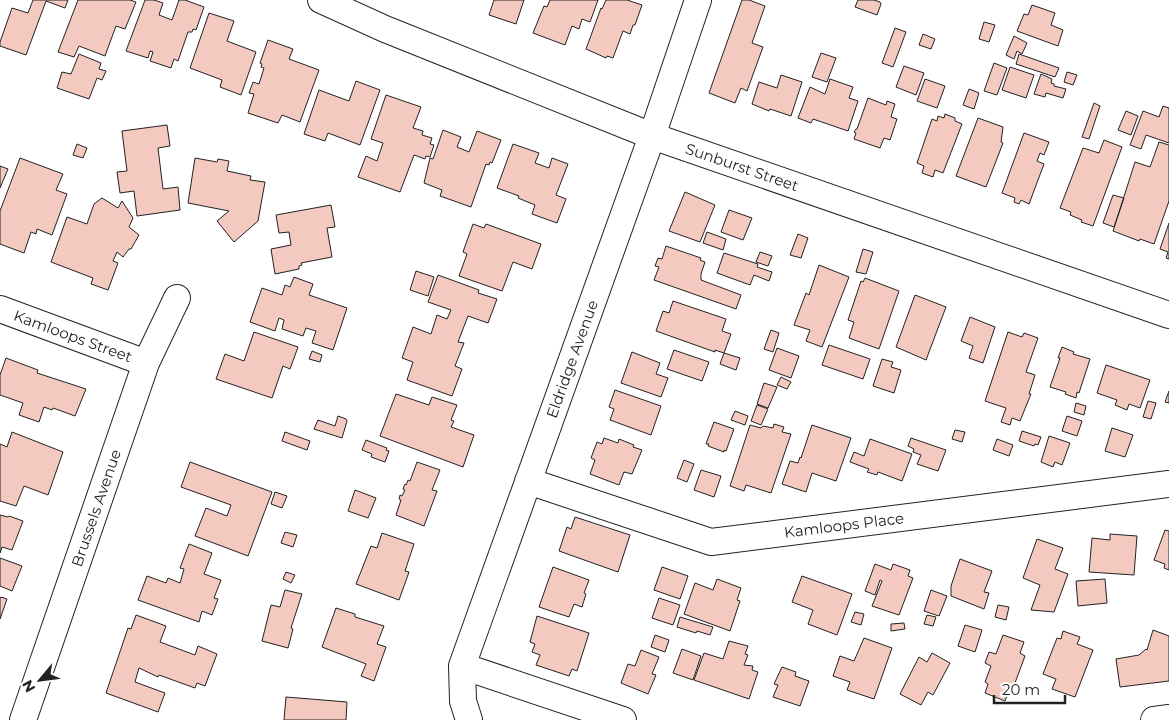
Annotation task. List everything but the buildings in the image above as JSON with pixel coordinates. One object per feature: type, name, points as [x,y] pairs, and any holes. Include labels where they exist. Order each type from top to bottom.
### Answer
[{"type":"street","name":"Sunburst Street","points":[[321,0],[385,29],[652,136],[1169,315]]},
{"type":"street","name":"Eldridge Avenue","points":[[469,720],[463,701],[462,666],[652,136],[698,0]]},
{"type":"street","name":"Brussels Avenue","points":[[23,720],[146,363],[178,298]]},
{"type":"street","name":"Kamloops Street","points":[[0,309],[146,363]]},
{"type":"street","name":"Kamloops Place","points":[[528,481],[711,542],[1169,484]]},
{"type":"street","points":[[462,666],[623,720]]},
{"type":"street","points":[[1154,720],[1169,718]]}]
